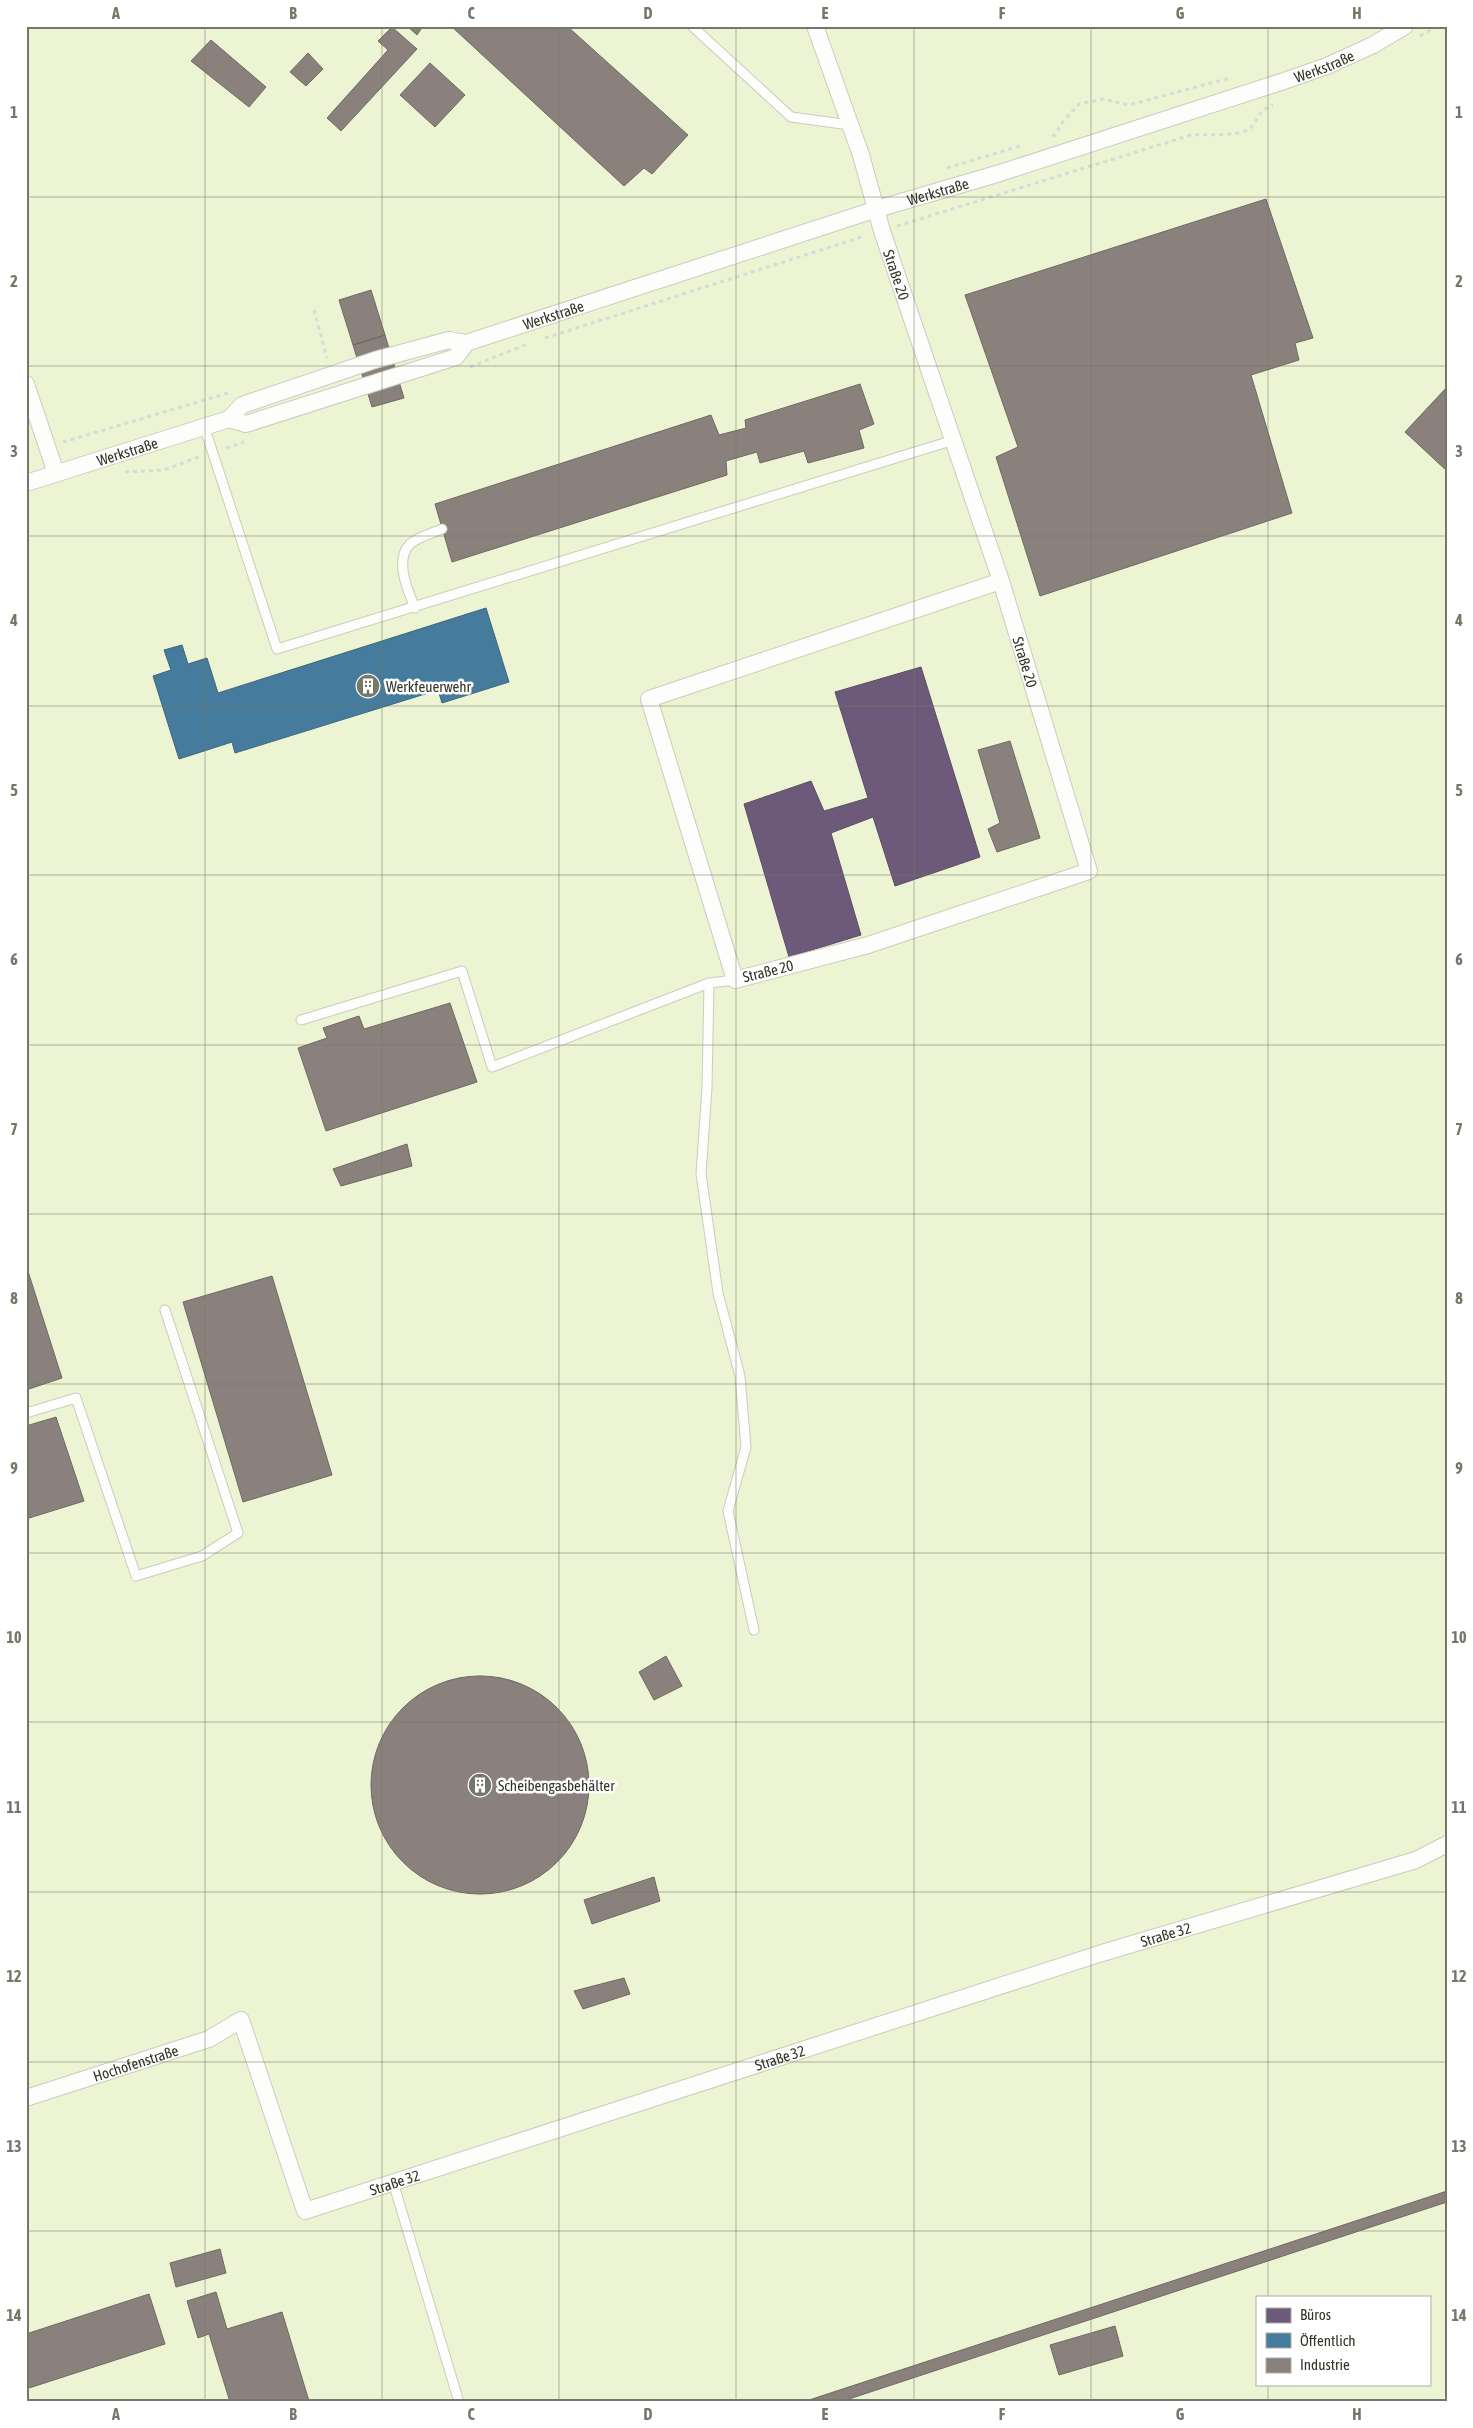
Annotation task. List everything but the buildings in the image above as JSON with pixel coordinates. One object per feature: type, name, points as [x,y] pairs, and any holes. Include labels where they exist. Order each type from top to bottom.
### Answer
[{"type":"street","name":"Straße 20","points":[[816,26],[850,125],[877,209],[882,231],[1002,581],[1089,871],[868,945],[735,980],[649,699],[1002,581]]},
{"type":"street","name":"Werkstraße","points":[[26,483],[229,418],[242,405],[366,363],[449,340],[466,343],[877,209],[1019,167],[1327,66],[1373,45],[1409,33]]},
{"type":"street","points":[[26,384],[56,473]]},
{"type":"street","name":"Straße 32","points":[[241,2020],[305,2211],[1083,1959],[1416,1860],[1447,1844]]},
{"type":"street","name":"Hochofenstraße","points":[[26,2098],[209,2039],[241,2020]]},
{"type":"lane","points":[[692,26],[791,117],[850,125]]},
{"type":"lane","points":[[204,426],[277,649],[415,608],[954,440]]},
{"type":"lane","points":[[415,608],[406,587],[403,568],[405,552],[411,543],[442,529]]},
{"type":"lane","points":[[301,1020],[462,971],[492,1067],[709,983],[735,980]]},
{"type":"lane","points":[[709,983],[707,1088],[700,1174],[718,1292],[740,1376],[746,1447],[728,1511],[754,1630]]},
{"type":"lane","points":[[26,1413],[76,1398],[136,1576],[202,1556],[238,1533],[165,1310]]},
{"type":"lane","points":[[393,2182],[459,2402]]},
{"type":"path","points":[[1409,33],[1437,26]]},
{"type":"path","points":[[467,369],[527,344],[1191,135],[1242,133],[1251,127],[1259,113],[1277,104]]},
{"type":"path","points":[[314,310],[329,364]]},
{"type":"path","points":[[47,446],[235,391]]},
{"type":"shaded area","points":[[26,26],[1447,26],[1447,2402],[26,2402]]},
{"type":"place","name":"Werkfeuerwehr","points":[[368,686]]},
{"type":"place","name":"Scheibengasbehälter","points":[[480,1785]]}]
